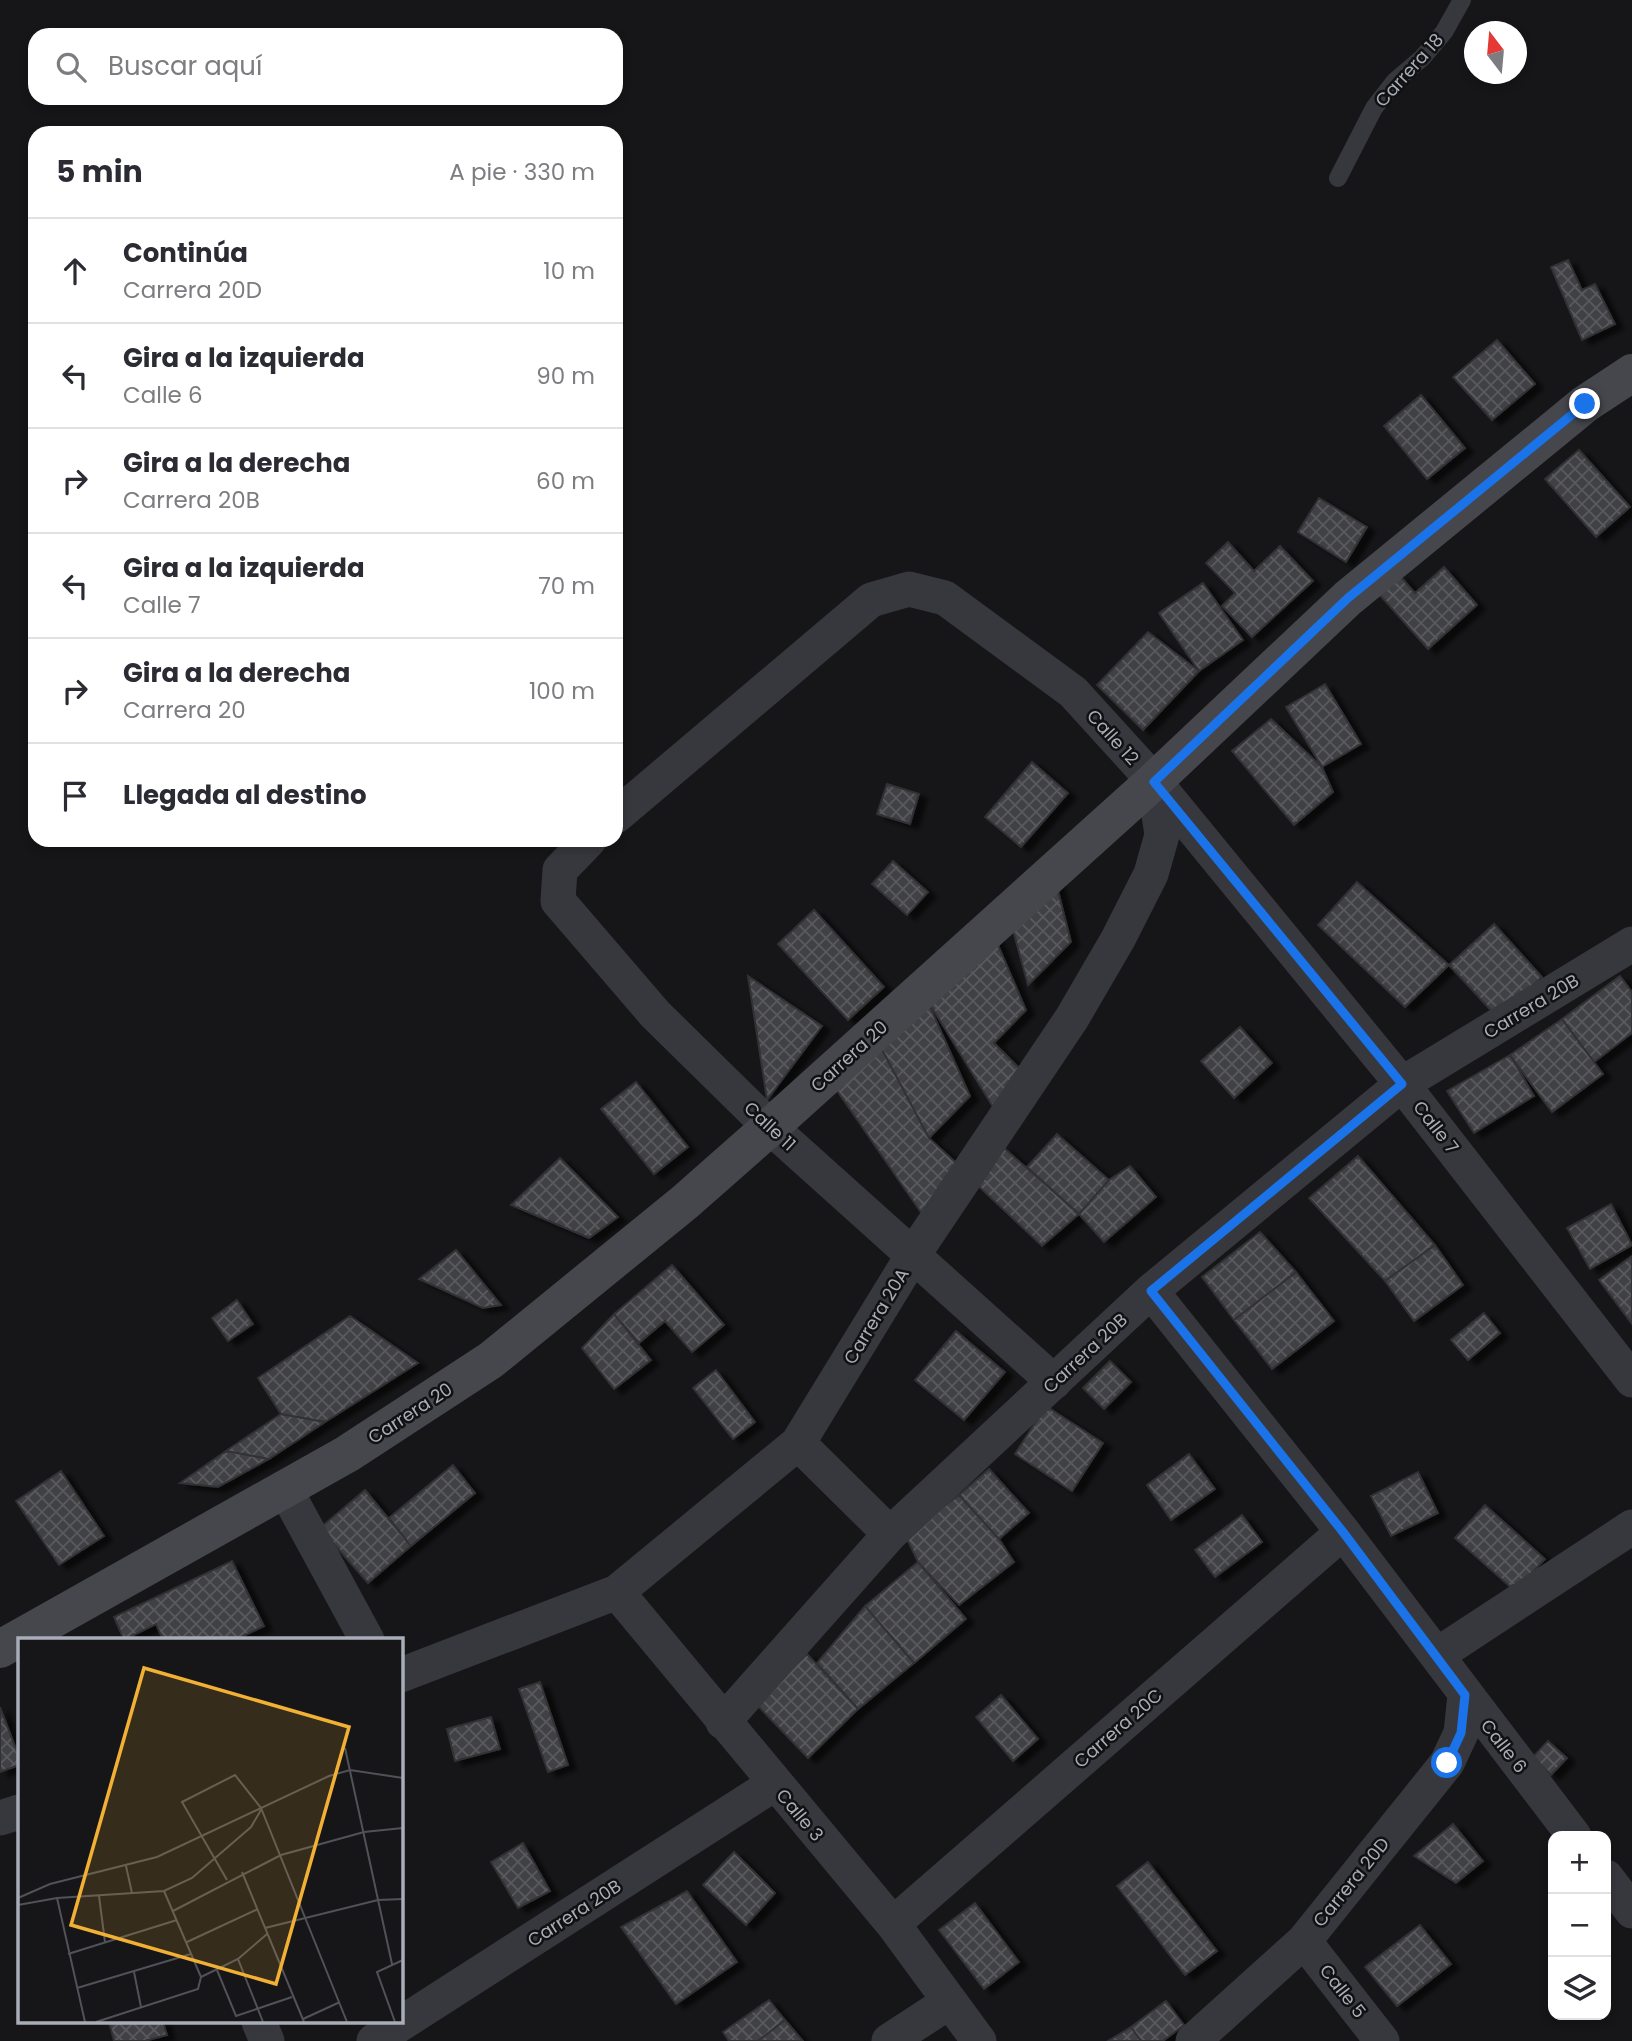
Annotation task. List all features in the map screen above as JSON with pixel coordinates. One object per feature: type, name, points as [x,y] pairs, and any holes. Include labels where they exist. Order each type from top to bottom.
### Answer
[{"type":"street","name":"Carrera 20","points":[[20,1638],[347,1454],[491,1360],[685,1202],[770,1127],[1154,782],[1348,598],[1585,404],[1632,373]]},
{"type":"street","name":"Calle 12","points":[[623,810],[871,600],[909,590],[945,598],[1073,692],[1154,782]]},
{"type":"street","name":"Calle 7","points":[[1154,782],[1402,1084],[1632,1380]]},
{"type":"street","name":"Carrera 20A","points":[[402,1675],[617,1592],[798,1443],[913,1255],[1072,1018],[1118,939],[1151,874],[1162,835],[1154,782]]},
{"type":"street","name":"Calle 11","points":[[582,847],[560,870],[558,901],[655,1014],[770,1127],[1054,1382]]},
{"type":"street","name":"Carrera 20B","points":[[723,1722],[890,1534],[1151,1291],[1402,1084],[1632,944]]},
{"type":"street","name":"Calle 6","points":[[1151,1291],[1343,1532],[1570,1831]]},
{"type":"street","points":[[798,1443],[890,1534]]},
{"type":"street","points":[[285,1489],[366,1638]]},
{"type":"street","points":[[1437,1655],[1632,1527]]},
{"type":"street","name":"Carrera 20C","points":[[893,1924],[1343,1532]]},
{"type":"street","name":"Calle 3","points":[[617,1592],[893,1924],[979,2041]]},
{"type":"street","name":"Carrera 20","points":[[0,1649],[18,1639]]},
{"type":"street","name":"Carrera 20D","points":[[1193,2041],[1304,1941],[1447,1763],[1461,1733],[1465,1695]]},
{"type":"street","name":"Carrera 20B","points":[[402,2023],[774,1784]]},
{"type":"street","points":[[0,1818],[18,1811]]},
{"type":"street","points":[[1611,1884],[1632,1911]]},
{"type":"street","name":"Calle 5","points":[[1304,1941],[1382,2041]]},
{"type":"street","points":[[889,2041],[949,2002]]},
{"type":"street","points":[[260,2024],[267,2041]]},
{"type":"street","name":"Carrera 20B","points":[[374,2041],[400,2024]]},
{"type":"lane","name":"Carrera 18","points":[[1338,178],[1374,107],[1395,81],[1423,58],[1444,32],[1462,0]]},
{"type":"building","points":[[1568,260],[1582,290],[1595,284],[1615,324],[1582,340],[1551,267]]},
{"type":"building","points":[[1497,340],[1535,384],[1492,420],[1453,377]]},
{"type":"building","points":[[1421,395],[1465,448],[1427,479],[1384,426]]},
{"type":"building","points":[[1579,450],[1630,507],[1596,537],[1545,479]]},
{"type":"building","points":[[1319,498],[1367,527],[1346,562],[1298,532]]},
{"type":"building","points":[[1228,542],[1254,571],[1280,546],[1313,581],[1252,637],[1222,606],[1235,593],[1206,563]]},
{"type":"building","points":[[1444,567],[1477,605],[1428,649],[1379,594],[1400,576],[1415,593]]},
{"type":"building","points":[[1203,583],[1243,640],[1199,671],[1159,613]]},
{"type":"building","points":[[1148,632],[1199,671],[1143,730],[1097,685]]},
{"type":"building","points":[[1325,684],[1361,744],[1322,767],[1286,707]]},
{"type":"building","points":[[1271,719],[1322,767],[1333,792],[1294,825],[1232,751]]},
{"type":"building","points":[[1032,762],[1068,793],[1021,847],[985,817]]},
{"type":"building","points":[[887,784],[919,794],[910,824],[877,814]]},
{"type":"building","points":[[893,861],[928,892],[907,915],[872,884]]},
{"type":"building","points":[[1055,879],[1071,942],[1028,985],[1011,923]]},
{"type":"building","points":[[1357,882],[1449,965],[1405,1007],[1318,925]]},
{"type":"building","points":[[814,910],[884,987],[848,1020],[778,944]]},
{"type":"building","points":[[1494,924],[1542,977],[1498,1018],[1449,965]]},
{"type":"building","points":[[992,931],[1026,1010],[994,1043],[1025,1074],[993,1107],[926,998]]},
{"type":"building","points":[[748,976],[822,1026],[767,1100]]},
{"type":"building","points":[[1620,976],[1632,992],[1632,1033],[1594,1062],[1562,1019]]},
{"type":"building","points":[[926,998],[970,1096],[929,1138],[879,1044]]},
{"type":"building","points":[[1562,1019],[1603,1074],[1552,1112],[1510,1055]]},
{"type":"building","points":[[1240,1027],[1272,1063],[1234,1098],[1201,1061]]},
{"type":"building","points":[[879,1044],[929,1138],[964,1170],[922,1214],[836,1089]]},
{"type":"building","points":[[1510,1055],[1534,1096],[1474,1133],[1447,1091]]},
{"type":"building","points":[[636,1082],[688,1147],[654,1174],[601,1109]]},
{"type":"building","points":[[1057,1134],[1109,1180],[1079,1214],[1027,1167]]},
{"type":"building","points":[[1004,1148],[1079,1214],[1042,1246],[973,1181]]},
{"type":"building","points":[[1358,1156],[1435,1245],[1385,1281],[1309,1198]]},
{"type":"building","points":[[560,1158],[618,1217],[589,1238],[511,1205]]},
{"type":"building","points":[[1130,1166],[1156,1197],[1104,1242],[1079,1214],[1109,1180]]},
{"type":"building","points":[[1611,1204],[1632,1245],[1590,1269],[1567,1228]]},
{"type":"building","points":[[1260,1232],[1296,1272],[1234,1320],[1202,1277]]},
{"type":"building","points":[[1435,1245],[1463,1285],[1414,1321],[1385,1281]]},
{"type":"building","points":[[456,1250],[501,1305],[483,1308],[419,1279]]},
{"type":"building","points":[[1632,1256],[1632,1324],[1599,1280]]},
{"type":"building","points":[[672,1265],[724,1325],[692,1352],[665,1321],[639,1343],[614,1314]]},
{"type":"building","points":[[1296,1272],[1334,1321],[1272,1369],[1234,1320]]},
{"type":"building","points":[[237,1300],[253,1324],[228,1341],[212,1318]]},
{"type":"building","points":[[1484,1313],[1500,1333],[1468,1360],[1451,1340]]},
{"type":"building","points":[[614,1314],[651,1360],[614,1389],[582,1348]]},
{"type":"building","points":[[350,1316],[418,1363],[325,1422],[281,1414],[258,1378]]},
{"type":"building","points":[[956,1331],[1005,1372],[964,1420],[915,1380]]},
{"type":"building","points":[[1110,1361],[1131,1382],[1104,1409],[1083,1388]]},
{"type":"building","points":[[716,1370],[755,1422],[733,1439],[693,1388]]},
{"type":"building","points":[[1046,1406],[1103,1443],[1072,1491],[1015,1454]]},
{"type":"building","points":[[281,1414],[325,1422],[269,1459],[226,1451]]},
{"type":"building","points":[[226,1451],[269,1459],[218,1487],[180,1483]]},
{"type":"building","points":[[1189,1454],[1215,1489],[1171,1520],[1147,1485]]},
{"type":"building","points":[[453,1465],[475,1493],[411,1546],[389,1518]]},
{"type":"building","points":[[989,1469],[1029,1513],[999,1539],[959,1495]]},
{"type":"building","points":[[61,1471],[104,1536],[59,1565],[16,1501]]},
{"type":"building","points":[[1418,1472],[1438,1513],[1391,1536],[1371,1496]]},
{"type":"building","points":[[365,1490],[411,1546],[368,1583],[320,1528]]},
{"type":"building","points":[[959,1495],[999,1539],[1014,1562],[959,1605],[918,1562],[905,1535]]},
{"type":"building","points":[[1485,1505],[1545,1559],[1515,1591],[1455,1538]]},
{"type":"building","points":[[1242,1515],[1262,1542],[1215,1577],[1195,1550]]},
{"type":"building","points":[[232,1561],[264,1626],[239,1638],[162,1638],[156,1624],[123,1638],[114,1617]]},
{"type":"building","points":[[918,1562],[966,1619],[914,1663],[865,1606]]},
{"type":"building","points":[[865,1606],[914,1663],[858,1709],[817,1663]]},
{"type":"building","points":[[807,1654],[858,1709],[808,1758],[755,1703]]},
{"type":"building","points":[[540,1682],[568,1765],[548,1772],[519,1689]]},
{"type":"building","points":[[1001,1695],[1038,1739],[1013,1761],[976,1717]]},
{"type":"building","points":[[0,1707],[18,1754],[18,1765],[0,1772]]},
{"type":"building","points":[[491,1717],[500,1749],[455,1761],[447,1729]]},
{"type":"building","points":[[1548,1741],[1567,1758],[1551,1775],[1533,1757]]},
{"type":"building","points":[[1453,1824],[1483,1861],[1456,1883],[1414,1856]]},
{"type":"building","points":[[523,1843],[550,1891],[518,1908],[491,1862]]},
{"type":"building","points":[[734,1852],[775,1893],[746,1925],[703,1885]]},
{"type":"building","points":[[1148,1862],[1217,1951],[1185,1975],[1117,1886]]},
{"type":"building","points":[[687,1891],[737,1962],[676,2004],[621,1927]]},
{"type":"building","points":[[975,1903],[1019,1962],[984,1989],[939,1930]]},
{"type":"building","points":[[1420,1925],[1451,1964],[1397,2006],[1365,1967]]},
{"type":"building","points":[[769,2000],[785,2020],[758,2041],[729,2041],[723,2032]]},
{"type":"building","points":[[1166,2001],[1184,2025],[1163,2041],[1141,2041],[1131,2027]]},
{"type":"building","points":[[785,2020],[803,2041],[758,2041]]},
{"type":"building","points":[[110,2024],[164,2024],[167,2035],[145,2041],[114,2041]]},
{"type":"building","points":[[1131,2027],[1141,2041],[1108,2041]]},
{"type":"route","points":[[1447,1763],[1461,1733],[1465,1695],[1343,1532],[1151,1291],[1402,1084],[1154,782],[1348,598],[1585,404]]}]
